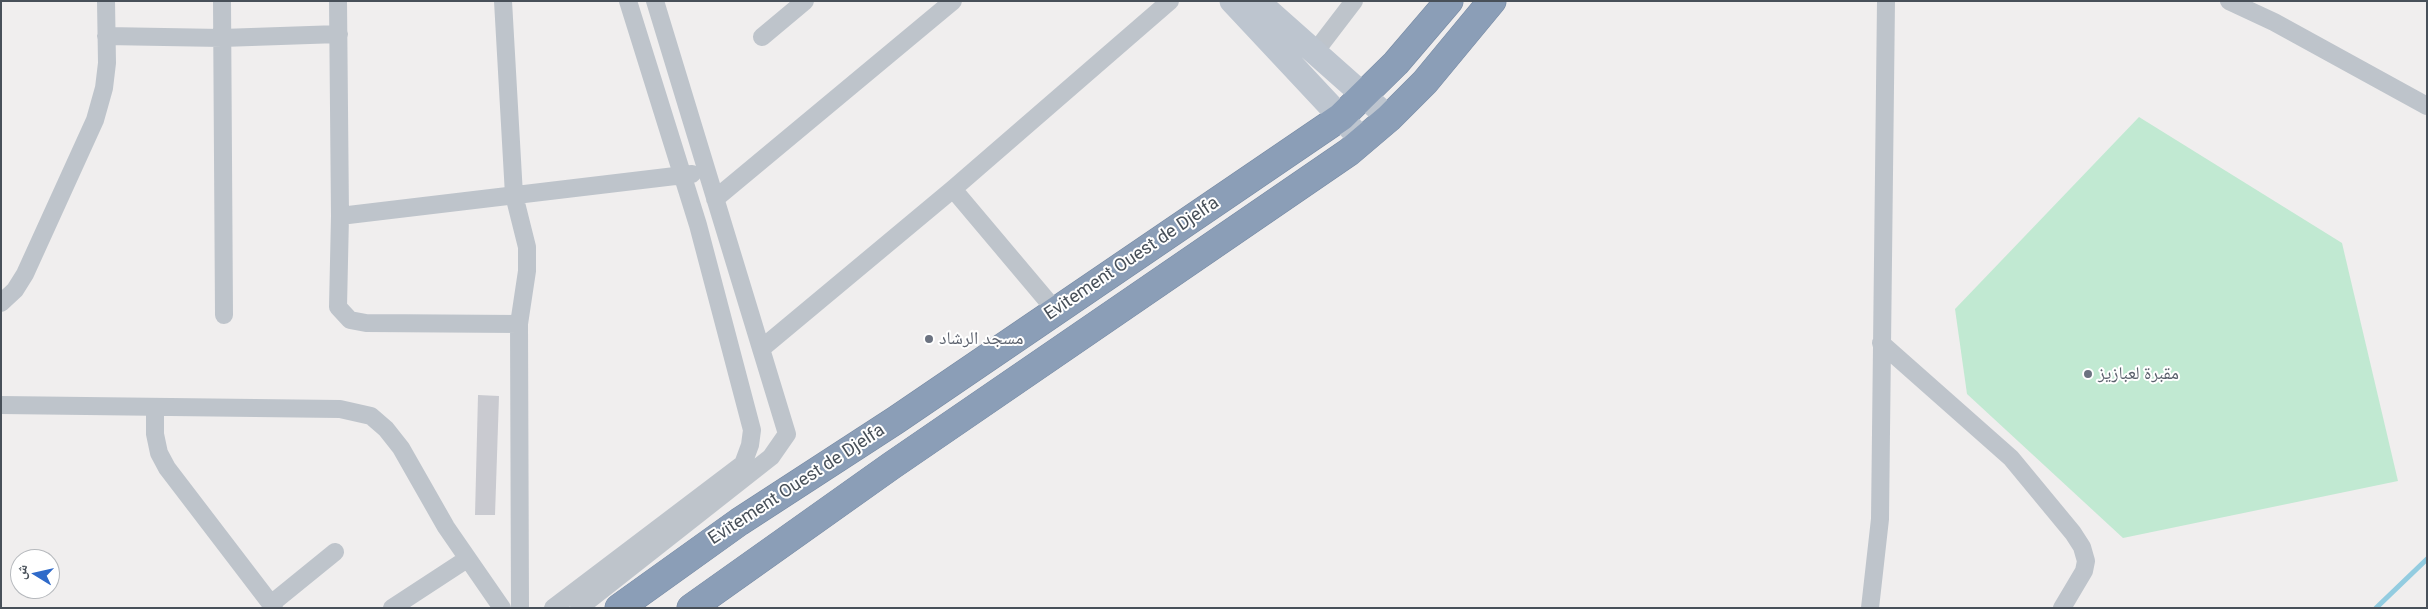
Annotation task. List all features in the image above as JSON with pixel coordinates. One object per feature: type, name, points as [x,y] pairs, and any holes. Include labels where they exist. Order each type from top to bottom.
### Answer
[{"type":"highway","name":"Evitement Ouest de Djelfa","points":[[619,608],[739,522],[896,420],[1341,117],[1396,64],[1449,1]]},
{"type":"highway","points":[[691,608],[891,466],[1308,182],[1363,141],[1425,82],[1492,1]]},
{"type":"street","points":[[1,303],[15,290],[25,274],[95,120],[104,88],[106,1]]},
{"type":"street","points":[[222,1],[224,315]]},
{"type":"street","points":[[338,1],[340,216],[338,307],[350,320],[366,323],[520,324]]},
{"type":"street","points":[[503,1],[514,195],[527,247],[527,271],[520,324],[520,608]]},
{"type":"street","points":[[553,608],[743,464],[750,445],[752,430],[698,225],[628,1]]},
{"type":"street","points":[[762,37],[805,1]]},
{"type":"street","points":[[761,349],[953,189],[1170,1]]},
{"type":"street","points":[[1232,1],[1363,141]]},
{"type":"street","points":[[1257,1],[1389,118]]},
{"type":"street","points":[[1315,52],[1354,1]]},
{"type":"street","points":[[1870,608],[1880,519],[1886,1]]},
{"type":"street","points":[[2229,1],[2274,22],[2427,106]]},
{"type":"street","points":[[715,199],[951,2]]},
{"type":"street","points":[[579,608],[771,456],[787,434],[657,3]]},
{"type":"street","points":[[106,36],[222,38],[339,34]]},
{"type":"street","points":[[340,216],[707,173]]},
{"type":"street","points":[[953,189],[1056,310]]},
{"type":"street","points":[[1881,344],[2012,458],[2073,533],[2082,547],[2086,562],[2084,570],[2062,608]]},
{"type":"street","points":[[1,405],[340,409],[371,416],[386,429],[401,448],[467,559],[502,608]]},
{"type":"street","points":[[155,407],[155,434],[159,453],[167,468],[272,606],[335,552]]},
{"type":"street","points":[[392,608],[467,559]]},
{"type":"green space","points":[[2139,117],[2342,243],[2398,481],[2123,538],[1967,394],[1955,309]]},
{"type":"building","points":[[478,395],[499,396],[495,515],[475,515]]},
{"type":"waterway","points":[[2376,608],[2427,559]]},
{"type":"place","name":"مسجد الرشاد","points":[[929,339]]},
{"type":"place","name":"مقبرة لعبازيز","points":[[2088,374]]}]
